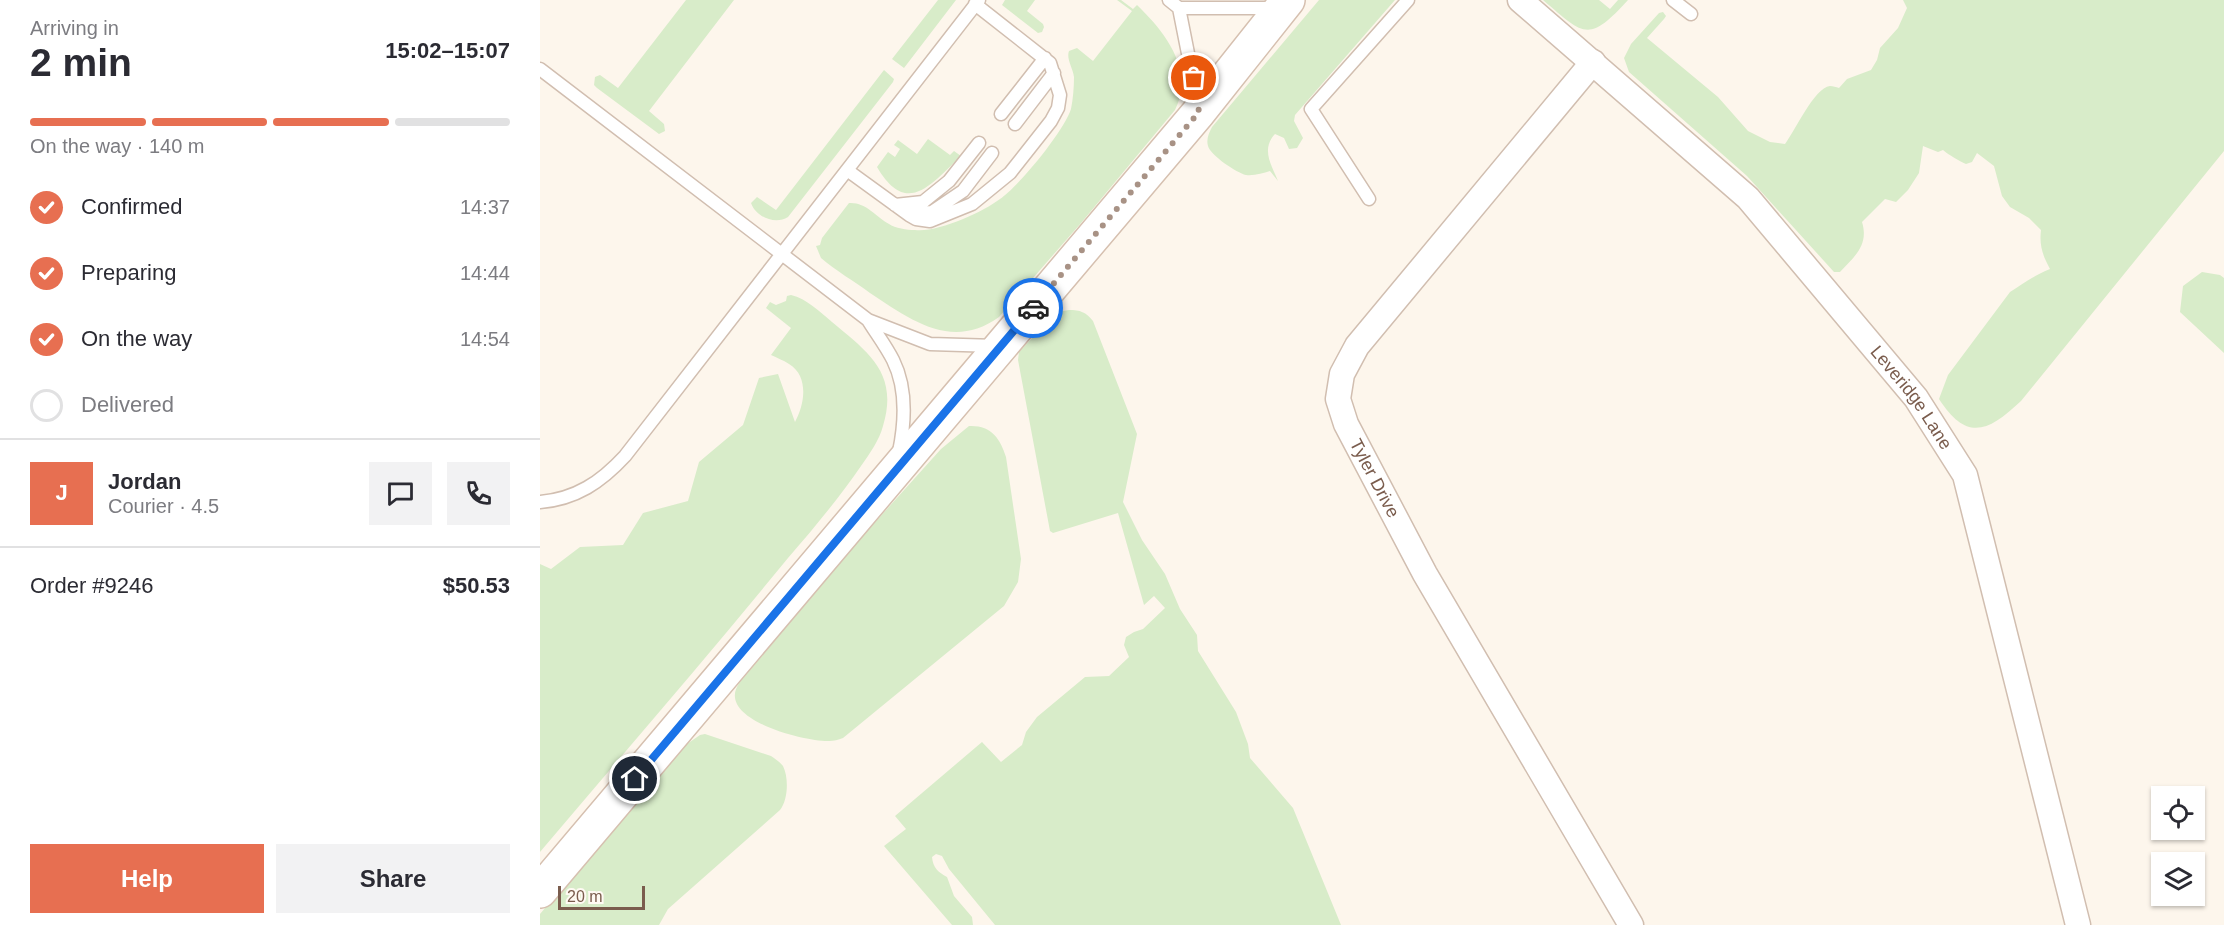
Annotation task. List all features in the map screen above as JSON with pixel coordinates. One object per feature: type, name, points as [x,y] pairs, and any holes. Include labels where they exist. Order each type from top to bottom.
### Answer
[{"type":"main road","points":[[540,891],[1199,112],[1285,4]]},
{"type":"street","name":"Leveridge Lane","points":[[1520,0],[1749,198],[1916,398],[1965,475],[2078,925]]},
{"type":"street","name":"Tyler Drive","points":[[1593,62],[1357,346],[1342,374],[1338,399],[1346,424],[1425,574],[1631,925]]},
{"type":"lane","points":[[1369,199],[1311,109],[1408,0]]},
{"type":"lane","points":[[1673,0],[1691,14]]},
{"type":"lane","points":[[540,502],[577,494],[611,471],[977,2],[1050,63],[1060,95],[1058,108],[1051,122],[1002,182],[972,204],[930,221],[916,219],[847,170]]},
{"type":"lane","points":[[1199,112],[1174,4],[1285,4]]},
{"type":"lane","points":[[1001,114],[1044,57]]},
{"type":"lane","points":[[540,69],[868,320],[930,344],[1000,346]]},
{"type":"lane","points":[[1015,124],[1054,73]]},
{"type":"lane","points":[[894,205],[923,202],[949,181],[979,143]]},
{"type":"lane","points":[[909,215],[932,212],[963,191],[992,153]]},
{"type":"lane","points":[[868,320],[893,359],[899,375],[904,428],[895,471]]},
{"type":"green space","points":[[686,0],[734,0],[649,111],[664,124],[665,131],[659,134],[597,88],[594,85],[595,77],[600,75],[618,88]]},
{"type":"green space","points":[[938,0],[956,0],[904,68],[892,59]]},
{"type":"green space","points":[[1005,0],[1035,0],[1027,11],[1043,24],[1042,32],[1038,33],[1002,5]]},
{"type":"green space","points":[[1117,0],[1121,0],[1133,9],[1137,5],[1158,27],[1174,53],[1181,81],[1180,95],[1175,110],[999,317],[982,327],[965,331],[932,328],[901,313],[821,258],[816,246],[820,245],[822,238],[849,203],[865,207],[894,227],[924,230],[947,225],[971,215],[1009,192],[1051,143],[1067,119],[1071,109],[1074,77],[1068,57],[1069,51],[1077,48],[1093,61],[1132,11]]},
{"type":"green space","points":[[1319,0],[1395,0],[1295,115],[1294,121],[1303,138],[1297,148],[1289,149],[1284,138],[1275,134],[1271,140],[1268,151],[1270,163],[1278,181],[1270,171],[1252,175],[1242,174],[1224,163],[1210,150],[1208,136],[1212,127]]},
{"type":"green space","points":[[1543,0],[1599,0],[1610,9],[1618,0],[1628,0],[1604,23],[1594,29],[1586,30],[1568,21]]},
{"type":"green space","points":[[1903,0],[2224,0],[2224,151],[2021,401],[1998,420],[1978,428],[1959,422],[1939,399],[1948,375],[2010,292],[2050,269],[2042,251],[2041,230],[2029,218],[2010,207],[2002,196],[1994,166],[1977,153],[1972,162],[1966,164],[1943,150],[1938,152],[1923,146],[1919,173],[1908,190],[1896,202],[1885,199],[1862,222],[1864,237],[1859,250],[1840,272],[1834,272],[1747,176],[1629,72],[1624,58],[1631,44],[1659,13],[1663,12],[1666,16],[1647,38],[1718,97],[1748,131],[1770,142],[1785,144],[1818,94],[1830,86],[1839,88],[1847,79],[1871,70],[1880,48],[1898,28],[1907,8]]},
{"type":"green space","points":[[884,70],[894,79],[893,82],[788,217],[772,220],[761,216],[751,203],[757,197],[776,210]]},
{"type":"green space","points":[[928,139],[950,155],[954,151],[961,156],[939,177],[919,191],[909,193],[899,191],[888,182],[877,167],[888,152],[895,157],[900,149],[894,145],[898,140],[917,154]]},
{"type":"green space","points":[[2202,272],[2220,275],[2224,278],[2224,353],[2180,312],[2183,286]]},
{"type":"green space","points":[[787,296],[802,299],[818,310],[857,343],[877,365],[887,392],[887,408],[879,437],[853,478],[817,524],[540,852],[540,564],[551,569],[580,547],[623,545],[643,513],[688,501],[699,462],[743,425],[759,378],[778,374],[795,422],[803,399],[800,376],[789,364],[771,355],[791,328],[766,308],[770,302],[776,305],[786,301]]},
{"type":"green space","points":[[1069,310],[1082,312],[1093,321],[1137,434],[1123,502],[1142,540],[1165,574],[1180,609],[1197,635],[1198,651],[1236,712],[1248,744],[1250,758],[1293,808],[1341,925],[995,925],[949,869],[942,856],[936,854],[932,857],[935,867],[947,877],[954,896],[972,917],[973,925],[952,925],[884,846],[906,829],[895,816],[982,742],[1001,762],[1022,745],[1026,732],[1037,717],[1085,677],[1109,676],[1129,657],[1124,645],[1126,637],[1143,629],[1165,608],[1154,596],[1144,605],[1118,513],[1053,533],[1050,531],[1018,360],[1019,352],[1051,318],[1058,312]]},
{"type":"green space","points":[[969,426],[977,426],[994,434],[1006,457],[1021,559],[1018,582],[1004,606],[843,738],[829,741],[817,740],[783,733],[750,717],[739,707],[735,695],[740,682],[869,529],[941,449]]},
{"type":"green space","points":[[705,734],[771,756],[782,765],[787,789],[785,801],[780,810],[668,909],[659,925],[540,925],[540,914],[684,746]]},
{"type":"way so far","points":[[1033,308],[1199,112],[1194,78]]},
{"type":"route","points":[[635,779],[1033,308]]}]
